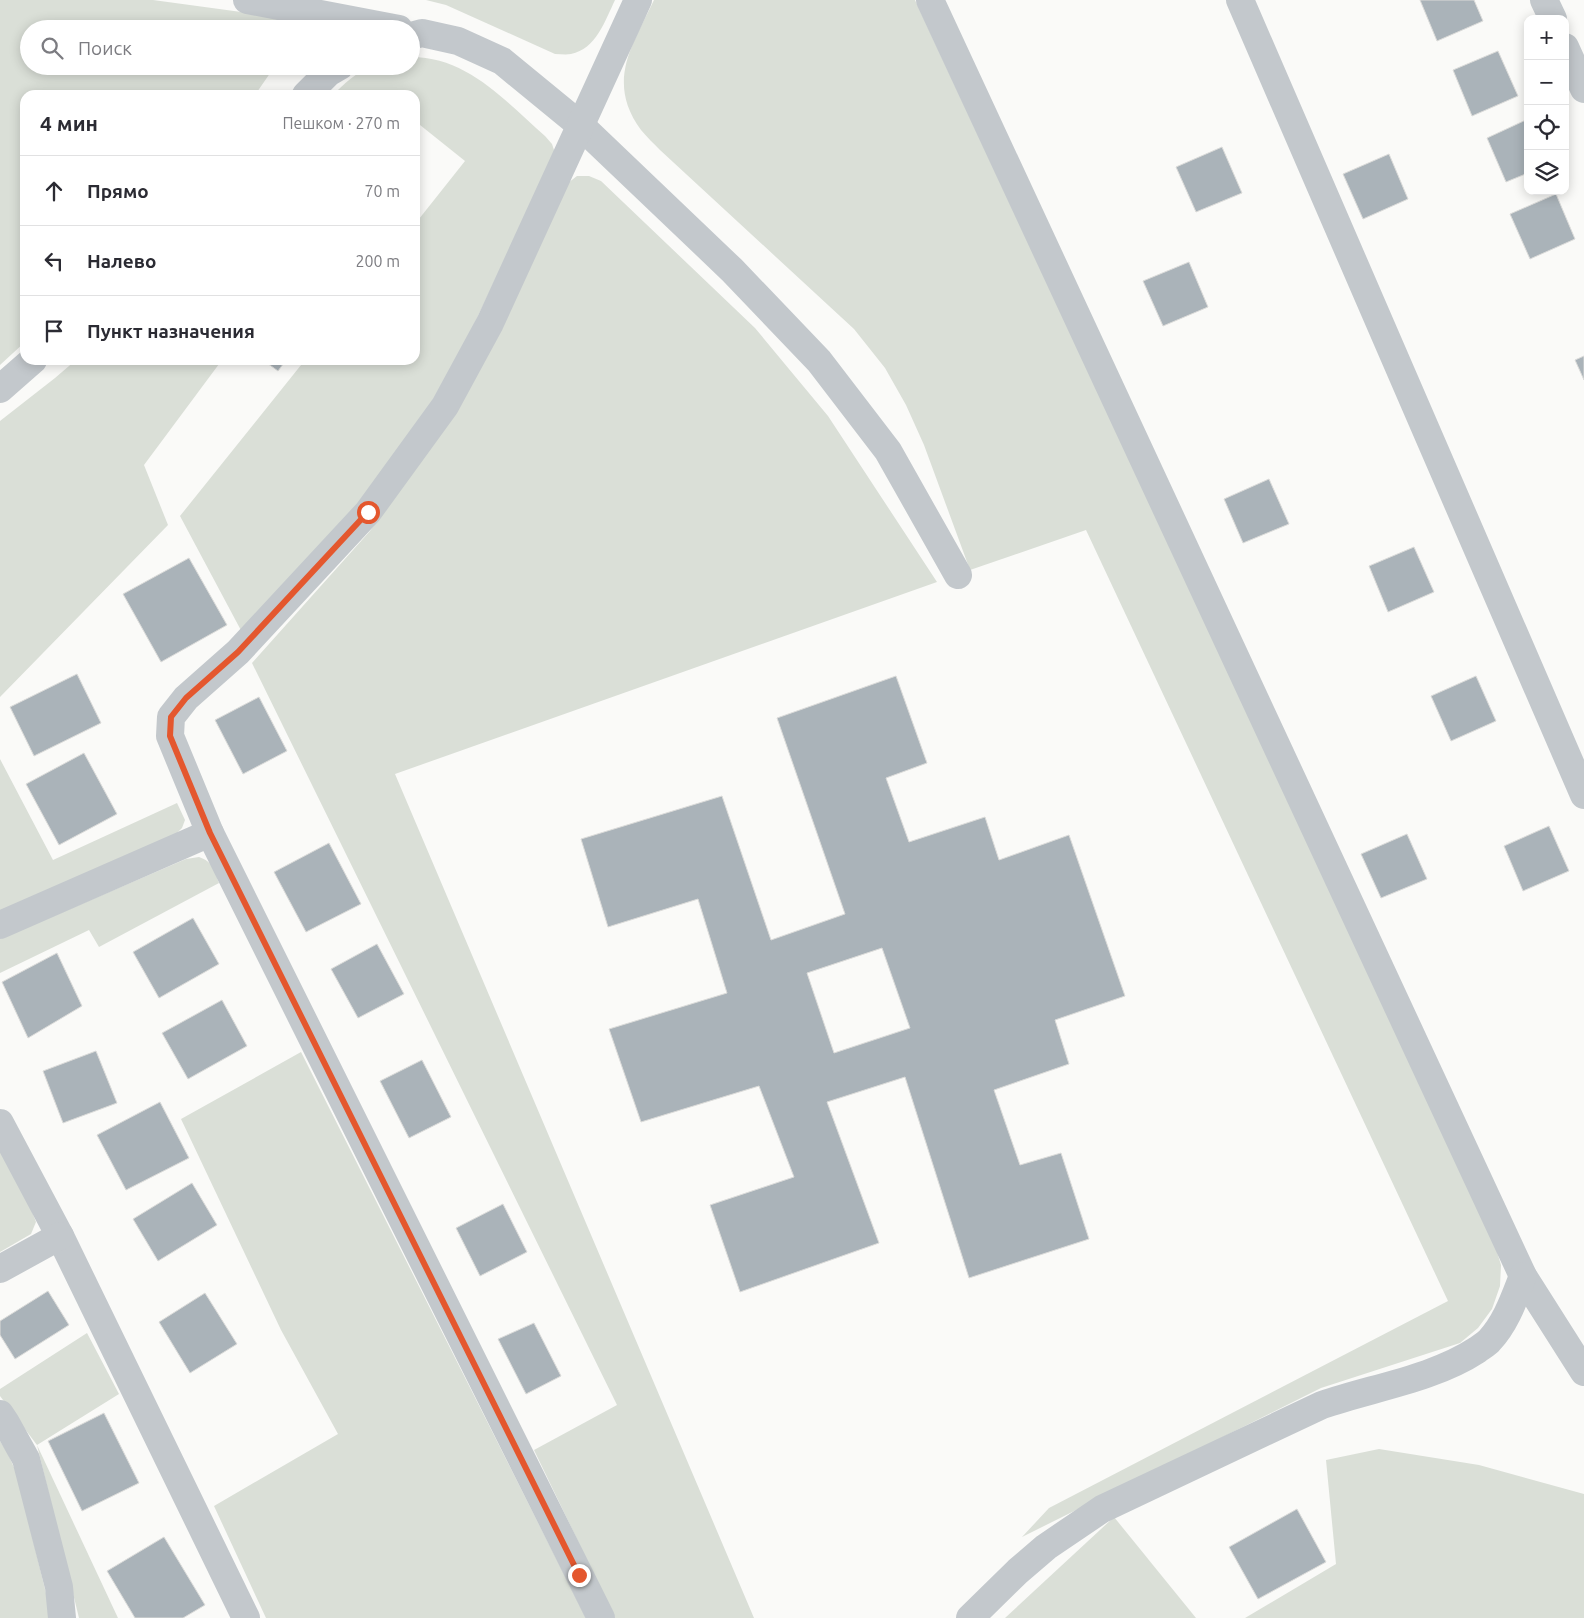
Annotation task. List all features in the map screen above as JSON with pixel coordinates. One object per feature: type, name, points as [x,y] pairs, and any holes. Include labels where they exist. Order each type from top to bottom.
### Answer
[{"type":"street","points":[[247,0],[350,20]]},
{"type":"street","points":[[601,1618],[210,833],[170,736],[171,717],[186,698],[238,652],[368,512],[445,406],[490,323],[638,0]]},
{"type":"street","points":[[930,0],[1523,1276],[1584,1372]]},
{"type":"street","points":[[1240,0],[1584,795]]},
{"type":"street","points":[[1544,0],[1551,15]]},
{"type":"street","points":[[420,34],[458,42],[502,61],[580,125],[732,270],[819,361],[888,451],[958,575]]},
{"type":"street","points":[[1569,56],[1584,89]]},
{"type":"street","points":[[311,90],[326,75]]},
{"type":"street","points":[[0,389],[26,365]]},
{"type":"street","points":[[0,925],[210,833]]},
{"type":"street","points":[[0,1123],[60,1236],[246,1618]]},
{"type":"street","points":[[0,1269],[60,1236]]},
{"type":"street","points":[[970,1618],[1018,1571],[1046,1547],[1102,1510],[1322,1405],[1353,1394],[1396,1383],[1443,1367],[1467,1356],[1489,1342],[1508,1315],[1523,1276]]},
{"type":"street","points":[[0,1414],[26,1459],[59,1587],[62,1618]]},
{"type":"shaded area","points":[[0,0],[153,0],[277,17],[281,20],[20,20],[20,75],[269,75],[258,90],[20,90],[20,347],[0,365]]},
{"type":"shaded area","points":[[426,0],[615,0],[599,33],[587,46],[571,54],[555,54],[446,5]]},
{"type":"shaded area","points":[[654,0],[915,0],[1494,1242],[1501,1265],[1500,1286],[1492,1309],[1478,1328],[1460,1343],[1321,1388],[1022,1537],[1049,1508],[1448,1301],[1086,530],[970,570],[924,445],[906,405],[885,368],[854,329],[658,148],[641,130],[631,113],[625,96],[626,64]]},
{"type":"shaded area","points":[[420,58],[450,64],[484,83],[500,96],[545,136],[552,144],[555,153],[470,333],[420,428],[355,516],[244,636],[180,516],[301,365],[420,365],[420,218],[465,161],[420,125],[420,90],[339,90],[357,75],[420,75]]},
{"type":"shaded area","points":[[577,176],[589,176],[601,181],[755,328],[828,416],[937,582],[395,774],[754,1618],[615,1618],[534,1450],[617,1405],[252,663],[370,531],[429,450],[568,183]]},
{"type":"shaded area","points":[[70,365],[218,365],[144,465],[168,525],[0,697],[0,421]]},
{"type":"shaded area","points":[[0,759],[53,860],[177,803],[185,820],[182,828],[174,836],[0,914]]},
{"type":"shaded area","points":[[199,857],[210,864],[219,883],[99,947],[89,930],[0,973],[0,939],[186,859]]},
{"type":"shaded area","points":[[301,1052],[586,1618],[266,1618],[214,1506],[338,1434],[281,1330],[181,1119]]},
{"type":"shaded area","points":[[0,1145],[36,1222],[31,1234],[0,1252]]},
{"type":"shaded area","points":[[87,1333],[119,1394],[37,1445],[0,1396],[0,1389]]},
{"type":"shaded area","points":[[0,1441],[17,1474],[52,1618],[0,1618]]},
{"type":"shaded area","points":[[37,1445],[118,1618],[79,1618]]},
{"type":"shaded area","points":[[1379,1449],[1479,1465],[1584,1494],[1584,1618],[1245,1618],[1336,1564],[1326,1460]]},
{"type":"shaded area","points":[[1114,1517],[1196,1618],[1005,1618]]},
{"type":"building","points":[[1420,0],[1474,0],[1483,21],[1437,41]]},
{"type":"building","points":[[1498,51],[1518,96],[1472,116],[1453,70]]},
{"type":"building","points":[[1524,121],[1524,175],[1506,182],[1487,138]]},
{"type":"building","points":[[1222,147],[1242,193],[1196,212],[1176,167]]},
{"type":"building","points":[[1389,154],[1408,199],[1363,219],[1343,174]]},
{"type":"building","points":[[1556,195],[1575,239],[1530,259],[1510,214]]},
{"type":"building","points":[[1189,262],[1208,307],[1163,326],[1143,281]]},
{"type":"building","points":[[1584,356],[1584,380],[1575,360]]},
{"type":"building","points":[[270,365],[282,365],[278,371]]},
{"type":"building","points":[[1269,479],[1289,524],[1243,543],[1224,499]]},
{"type":"building","points":[[1414,547],[1434,592],[1388,612],[1369,566]]},
{"type":"building","points":[[189,558],[227,625],[161,662],[123,594]]},
{"type":"building","points":[[77,674],[101,723],[34,756],[10,707]]},
{"type":"building","points":[[896,676],[927,763],[886,778],[909,842],[985,817],[999,860],[1069,835],[1125,996],[1055,1020],[1069,1064],[994,1090],[1020,1165],[1061,1153],[1089,1239],[969,1278],[905,1077],[827,1102],[879,1243],[740,1292],[710,1205],[794,1177],[759,1086],[641,1122],[609,1029],[727,993],[698,899],[608,927],[581,839],[722,796],[771,940],[845,914],[777,718]],"holes":[[[882,948],[910,1028],[834,1053],[807,973]]]},
{"type":"building","points":[[1476,676],[1496,721],[1451,741],[1431,696]]},
{"type":"building","points":[[259,697],[287,751],[243,774],[215,720]]},
{"type":"building","points":[[84,753],[117,814],[59,845],[26,784]]},
{"type":"building","points":[[1549,826],[1569,871],[1523,891],[1504,846]]},
{"type":"building","points":[[1407,834],[1427,879],[1381,898],[1361,854]]},
{"type":"building","points":[[329,843],[361,904],[306,932],[274,872]]},
{"type":"building","points":[[193,918],[219,964],[159,998],[133,952]]},
{"type":"building","points":[[377,944],[404,994],[358,1018],[331,969]]},
{"type":"building","points":[[57,953],[82,1006],[28,1038],[2,982]]},
{"type":"building","points":[[222,1000],[247,1046],[188,1079],[162,1033]]},
{"type":"building","points":[[96,1051],[117,1103],[63,1123],[43,1071]]},
{"type":"building","points":[[422,1060],[451,1117],[409,1138],[380,1081]]},
{"type":"building","points":[[160,1102],[189,1158],[126,1190],[97,1135]]},
{"type":"building","points":[[192,1183],[217,1225],[158,1261],[133,1219]]},
{"type":"building","points":[[503,1204],[527,1252],[480,1276],[456,1228]]},
{"type":"building","points":[[48,1291],[69,1325],[15,1359],[0,1335],[0,1321]]},
{"type":"building","points":[[205,1293],[237,1344],[190,1373],[159,1322]]},
{"type":"building","points":[[534,1323],[561,1376],[526,1394],[498,1339]]},
{"type":"building","points":[[104,1413],[139,1483],[82,1511],[48,1441]]},
{"type":"building","points":[[1297,1509],[1326,1562],[1258,1599],[1229,1547]]},
{"type":"building","points":[[164,1537],[205,1605],[183,1618],[135,1618],[107,1571]]},
{"type":"route","points":[[368,512],[238,652],[186,698],[171,717],[170,736],[210,833],[579,1575]]}]
